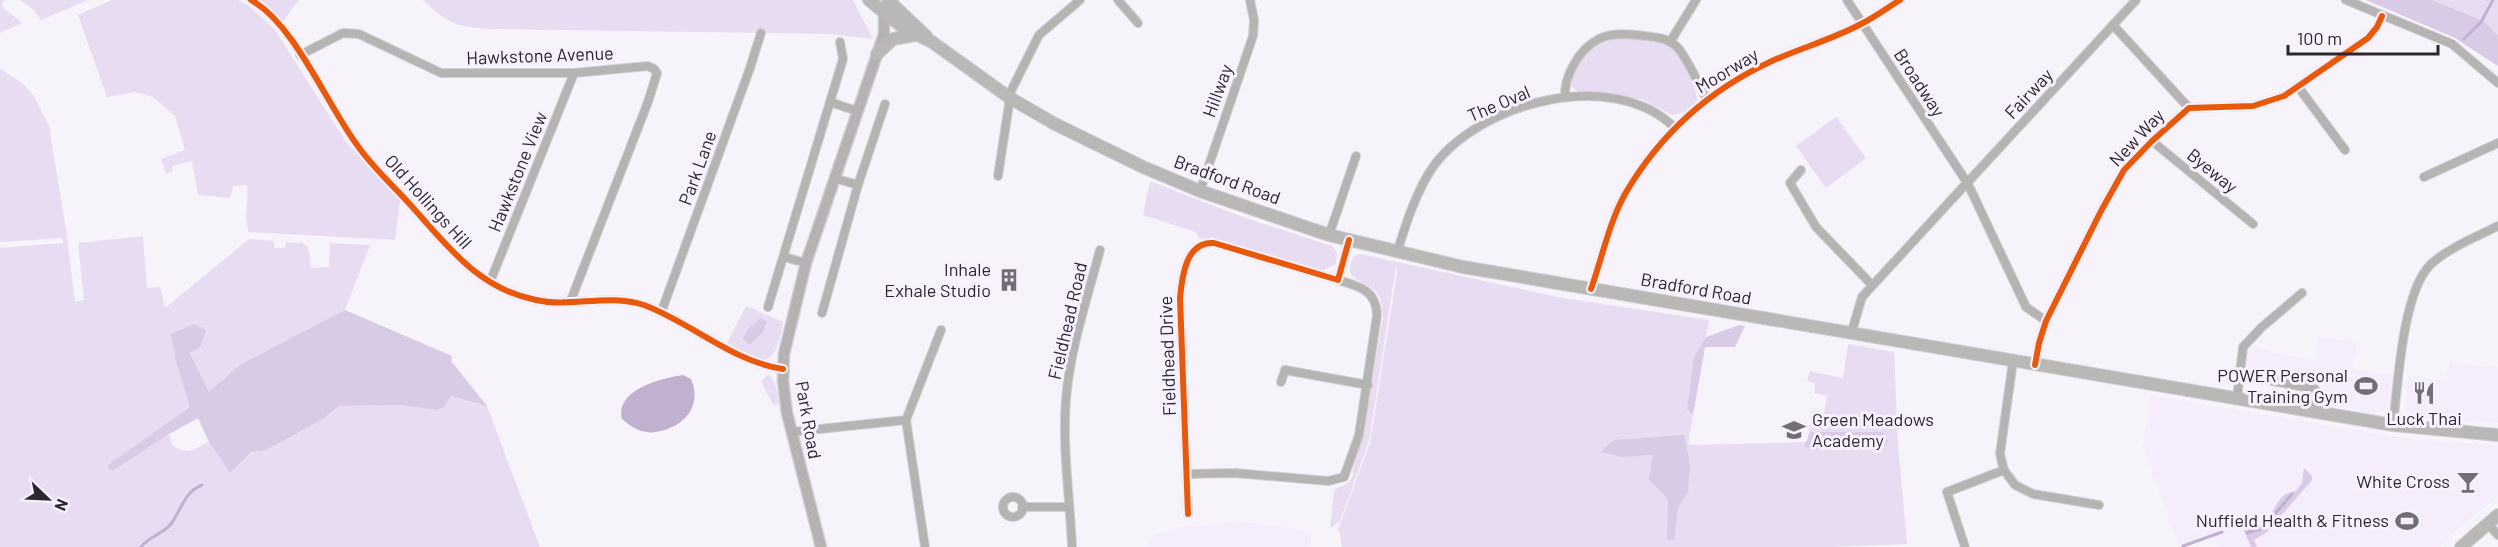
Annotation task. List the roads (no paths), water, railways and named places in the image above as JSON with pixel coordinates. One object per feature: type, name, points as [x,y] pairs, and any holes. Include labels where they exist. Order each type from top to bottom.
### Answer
[{"type":"main road","points":[[869,0],[886,4]]},
{"type":"main road","name":"Bradford Road","points":[[886,4],[915,35],[932,42],[1009,98],[1055,124],[1200,191],[1329,235],[1463,267],[1851,334],[2393,426],[2498,435]]},
{"type":"main road","name":"Bradford Road","points":[[886,4],[924,32],[932,42]]},
{"type":"main road","name":"Park Road","points":[[821,547],[791,432],[784,395],[783,369],[791,319],[806,263],[878,54],[884,34],[886,4]]},
{"type":"main road","points":[[878,54],[893,39],[915,35]]},
{"type":"main road","points":[[2461,547],[2498,515]]},
{"type":"street","name":"Old Hollings Hill","points":[[251,0],[278,24],[361,151],[450,251],[490,282],[514,294],[536,301],[626,301],[662,313],[750,361],[783,369]]},
{"type":"street","points":[[998,176],[1009,98],[1038,35],[1080,0]]},
{"type":"street","points":[[1118,0],[1138,23]]},
{"type":"street","name":"Hillway","points":[[1200,191],[1253,36],[1254,20],[1250,0]]},
{"type":"street","points":[[1670,42],[1696,0]]},
{"type":"street","name":"Broadway","points":[[1847,0],[1966,184],[2025,307],[2046,321]]},
{"type":"street","name":"Moorway","points":[[1591,289],[1613,222],[1625,195],[1674,127],[1707,98],[1738,79],[1771,62],[1863,23],[1900,0]]},
{"type":"street","name":"Fairway","points":[[1851,334],[1862,297],[1872,285],[2136,0]]},
{"type":"street","points":[[2346,0],[2452,44],[2498,82]]},
{"type":"street","name":"New Way","points":[[2035,365],[2038,343],[2046,321],[2115,184],[2124,170],[2152,141],[2189,108],[2253,106],[2284,96],[2299,88],[2367,38],[2377,27],[2382,16]]},
{"type":"street","points":[[2113,25],[2189,108]]},
{"type":"street","name":"Hawkstone Avenue","points":[[300,55],[343,33],[359,34],[418,65],[441,73],[574,74],[648,66],[654,69],[657,74],[571,300]]},
{"type":"street","name":"Park Lane","points":[[662,313],[761,33]]},
{"type":"street","points":[[1565,97],[1566,84],[1575,63],[1590,45],[1598,39],[1617,35],[1635,35],[1670,42],[1680,51],[1707,98]]},
{"type":"street","points":[[768,307],[843,59],[840,42]]},
{"type":"street","name":"Hawkstone View","points":[[490,282],[574,74]]},
{"type":"street","points":[[2299,88],[2345,150]]},
{"type":"street","name":"The Oval","points":[[1397,252],[1429,174],[1461,138],[1507,112],[1565,97],[1603,98],[1641,104],[1660,113],[1674,127]]},
{"type":"street","points":[[830,102],[857,111]]},
{"type":"street","points":[[822,313],[858,185],[885,104]]},
{"type":"street","name":"Byeway","points":[[2152,141],[2253,224]]},
{"type":"street","points":[[2424,177],[2498,143]]},
{"type":"street","points":[[1329,235],[1356,156]]},
{"type":"street","points":[[1801,170],[1790,183],[1816,227],[1872,285]]},
{"type":"street","points":[[834,178],[858,185]]},
{"type":"street","points":[[2393,426],[2404,338],[2414,291],[2420,278],[2439,258],[2498,226]]},
{"type":"street","points":[[1338,280],[1349,240]]},
{"type":"street","name":"Fieldhead Drive","points":[[1187,474],[1234,472],[1336,481],[1344,477],[1359,435],[1368,385],[1377,315],[1377,303],[1371,294],[1361,287],[1214,243],[1203,244],[1192,252],[1182,278],[1180,297],[1188,514]]},
{"type":"street","name":"Fieldhead Road","points":[[1072,547],[1065,429],[1069,371],[1100,250]]},
{"type":"street","points":[[784,257],[806,263]]},
{"type":"street","points":[[2237,399],[2243,347],[2262,327],[2302,293]]},
{"type":"street","points":[[925,547],[906,420],[941,330]]},
{"type":"street","points":[[2013,361],[2000,454],[2004,470],[2015,485],[2033,494],[2098,505]]},
{"type":"street","points":[[1281,382],[1285,370],[1368,385]]},
{"type":"street","points":[[2240,375],[2315,389],[2312,412]]},
{"type":"street","points":[[791,432],[906,420]]},
{"type":"street","points":[[1965,547],[1947,492],[2004,470]]},
{"type":"street","points":[[1022,507],[1069,507]]},
{"type":"street","points":[[2487,523],[2498,535]]},
{"type":"waterway","points":[[2464,39],[2481,22],[2493,0]]},
{"type":"waterway","points":[[141,547],[171,524],[187,496],[202,485]]},
{"type":"waterway","points":[[2247,533],[2263,528],[2292,494]]},
{"type":"waterway","points":[[2183,546],[2222,532]]},
{"type":"place","name":"Inhale Exhale Studio","points":[[1009,280]]},
{"type":"place","name":"POWER Personal Training Gym","points":[[2366,386]]},
{"type":"place","name":"Luck Thai","points":[[2424,393]]},
{"type":"place","name":"Green Meadows Academy","points":[[1794,430]]},
{"type":"place","name":"White Cross","points":[[2468,482]]},
{"type":"place","name":"Nuffield Health & Fitness","points":[[2407,521]]}]
